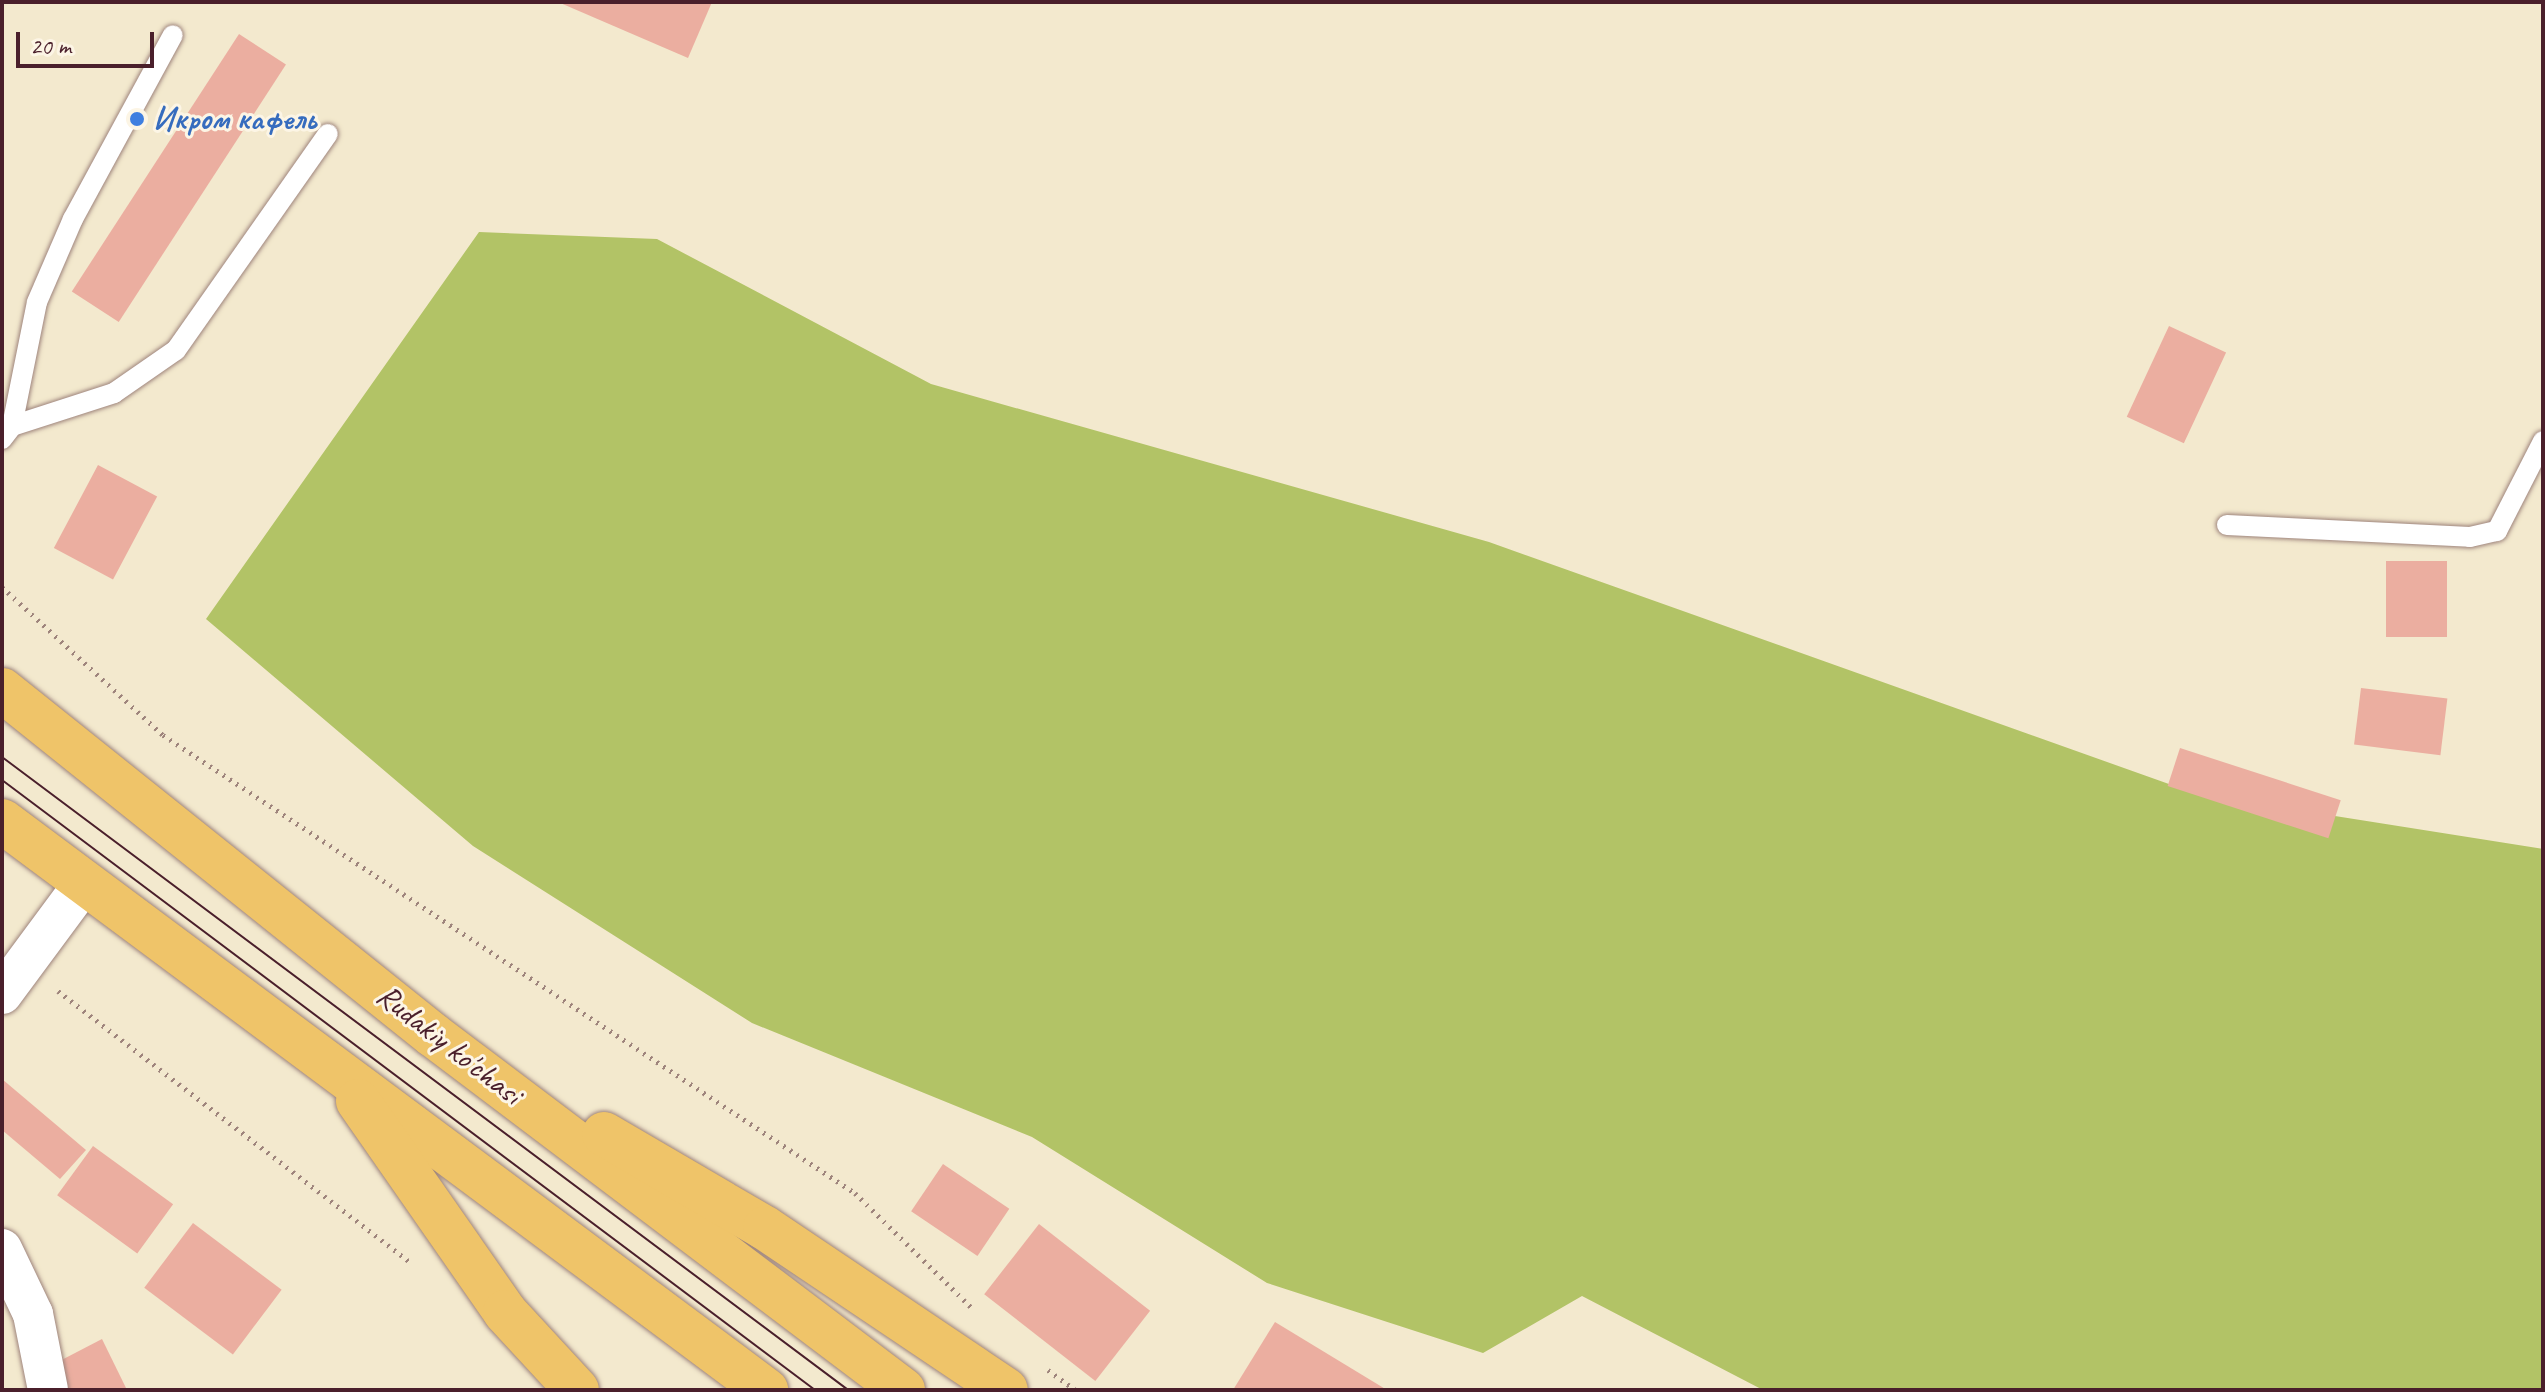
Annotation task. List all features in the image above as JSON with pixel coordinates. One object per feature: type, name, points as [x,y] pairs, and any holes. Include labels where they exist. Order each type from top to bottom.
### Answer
[{"type":"main road","name":"Rudakiy ko'chasi","points":[[2,690],[433,1035],[903,1390]]},
{"type":"main road","points":[[2,821],[766,1390]]},
{"type":"main road","points":[[433,1035],[1022,1377]]},
{"type":"main road","points":[[336,1069],[505,1312],[577,1390]]},
{"type":"street","points":[[13,979],[85,882]]},
{"type":"street","points":[[2,1249],[33,1314],[48,1390]]},
{"type":"lane","points":[[7,432],[37,302],[73,219],[173,35]]},
{"type":"lane","points":[[7,432],[114,393],[176,350],[328,134]]},
{"type":"lane","points":[[2227,525],[2470,537],[2497,531],[2543,441]]},
{"type":"path","points":[[2,587],[163,735],[855,1193],[980,1315]]},
{"type":"path","points":[[13,979],[414,1265]]},
{"type":"path","points":[[1022,1377],[1076,1390]]},
{"type":"green space","points":[[479,232],[657,239],[931,384],[1489,542],[2197,794],[2543,849],[2543,1390],[1763,1390],[1582,1296],[1483,1353],[1267,1283],[1032,1137],[752,1023],[473,846],[206,619]]},
{"type":"building","points":[[558,2],[712,2],[688,58]]},
{"type":"building","points":[[239,34],[286,64],[119,322],[72,291]]},
{"type":"building","points":[[2169,326],[2226,353],[2184,443],[2127,417]]},
{"type":"building","points":[[98,465],[157,496],[113,579],[54,548]]},
{"type":"building","points":[[2386,561],[2447,561],[2447,637],[2386,637]]},
{"type":"building","points":[[2361,688],[2447,699],[2440,755],[2354,745]]},
{"type":"building","points":[[2180,748],[2341,800],[2328,838],[2168,786]]},
{"type":"building","points":[[2,1079],[86,1150],[60,1179],[2,1130]]},
{"type":"building","points":[[93,1146],[173,1204],[137,1254],[57,1195]]},
{"type":"building","points":[[943,1164],[1009,1209],[977,1256],[911,1211]]},
{"type":"building","points":[[193,1223],[282,1290],[233,1354],[144,1288]]},
{"type":"building","points":[[1039,1224],[1150,1311],[1095,1381],[984,1294]]},
{"type":"building","points":[[1275,1322],[1387,1390],[1233,1390]]},
{"type":"building","points":[[102,1339],[127,1390],[62,1390],[50,1366]]},
{"type":"tram line","points":[[2,757],[848,1390]]},
{"type":"tram line","points":[[2,780],[815,1390]]},
{"type":"place","name":"Икром кафель","points":[[137,119]]}]
